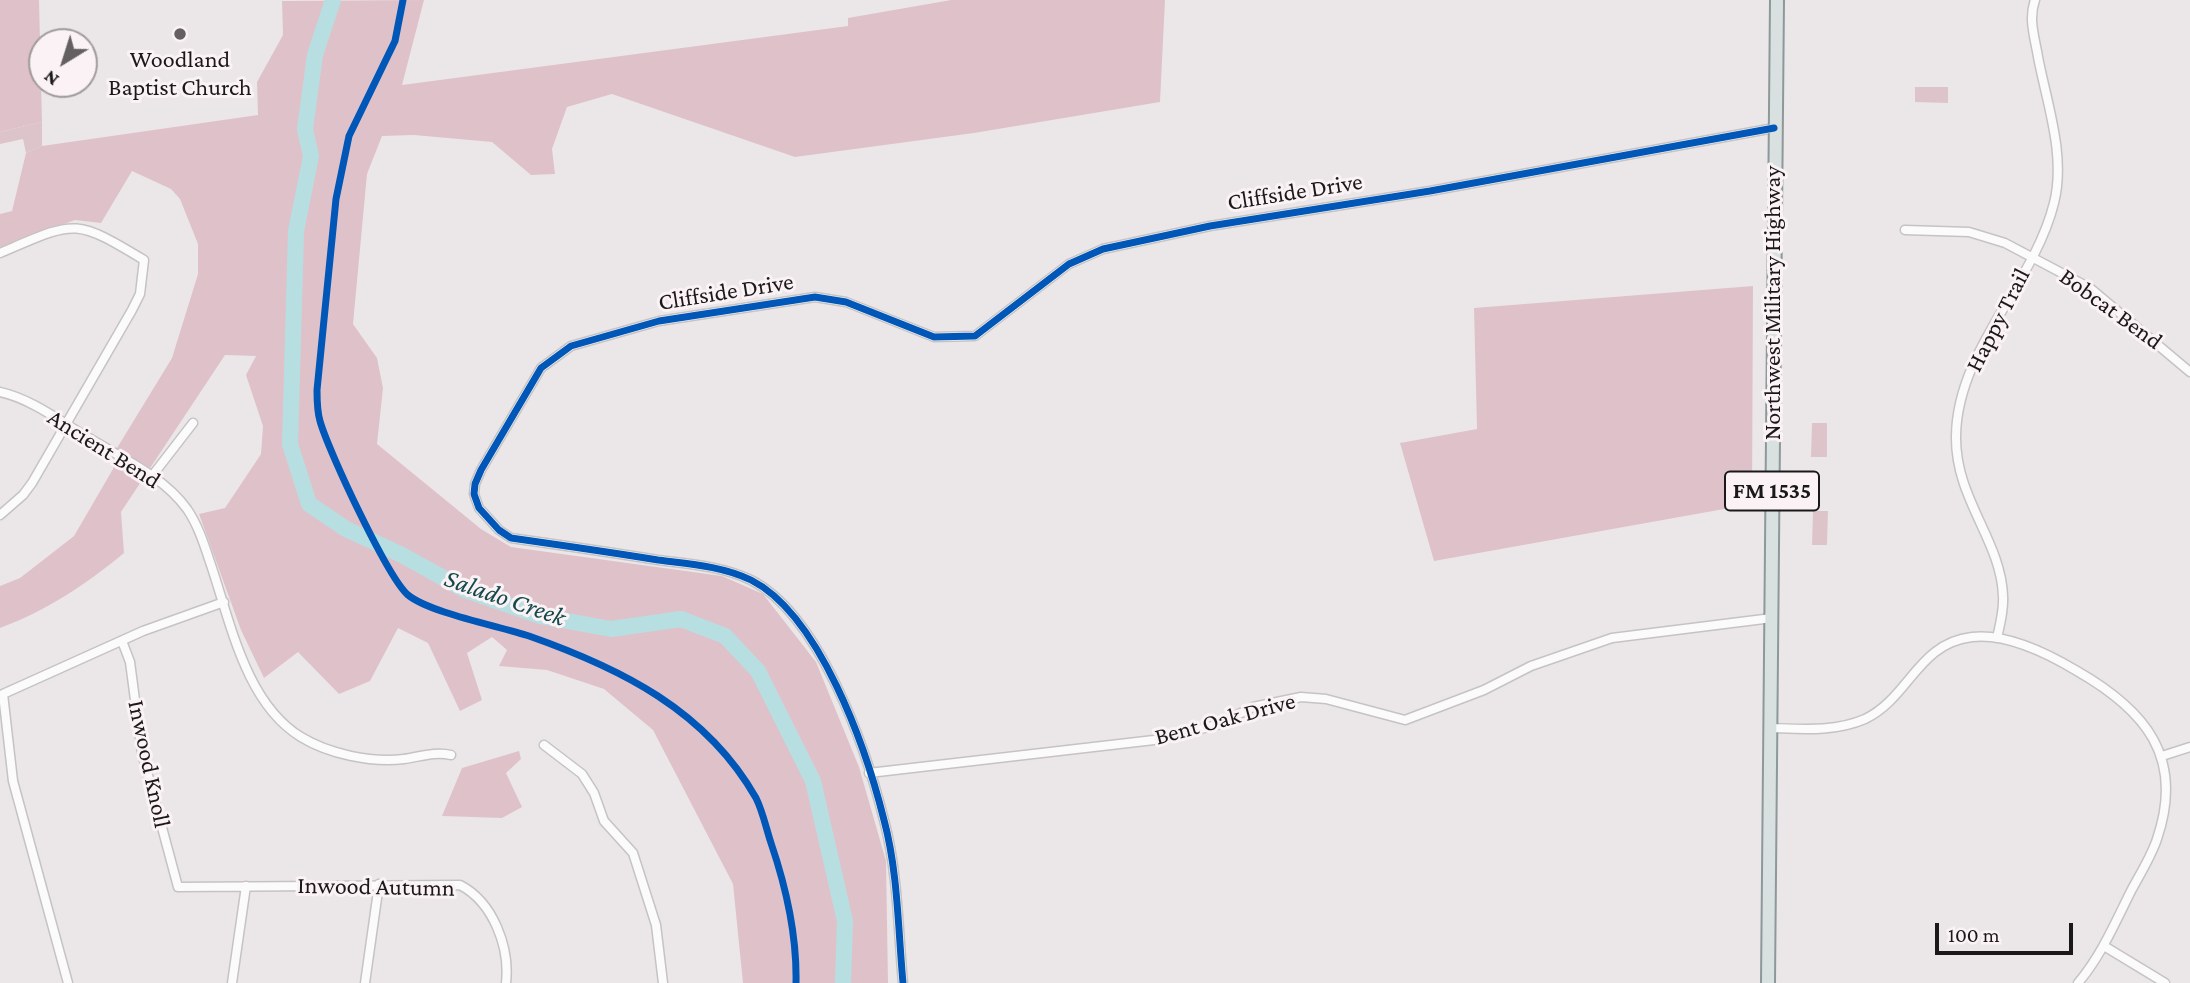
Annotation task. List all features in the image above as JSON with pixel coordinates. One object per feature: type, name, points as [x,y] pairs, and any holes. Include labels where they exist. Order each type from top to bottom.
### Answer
[{"type":"main road","name":"Northwest Military Highway","points":[[1768,983],[1777,0]]},
{"type":"street","name":"Happy Trail","points":[[1997,638],[2003,606],[1999,569],[1960,479],[1956,455],[1957,419],[1971,372],[2031,257],[2054,203],[2057,151],[2032,24],[2035,0]]},
{"type":"street","name":"Cliffside Drive","points":[[903,983],[892,866],[884,820],[869,773],[827,665],[800,624],[771,591],[726,570],[512,538],[499,530],[479,508],[474,495],[481,470],[541,368],[559,352],[607,334],[659,321],[815,297],[846,302],[934,337],[975,337],[1069,264],[1102,249],[1210,226],[1430,191],[1774,128]]},
{"type":"street","points":[[0,253],[51,231],[72,226],[102,235],[144,260],[140,294],[132,310],[23,495],[0,515]]},
{"type":"street","name":"Bobcat Bend","points":[[1905,230],[1982,234],[2031,257],[2090,288],[2190,372]]},
{"type":"street","name":"Ancient Bend","points":[[0,392],[19,398],[152,476],[179,499],[193,519],[246,668],[264,699],[293,732],[323,747],[375,759],[403,759],[442,753],[451,755]]},
{"type":"street","points":[[152,476],[193,423]]},
{"type":"street","points":[[68,983],[13,781],[3,694],[122,641],[224,603]]},
{"type":"street","name":"Bent Oak Drive","points":[[869,773],[1154,740],[1217,725],[1253,707],[1301,697],[1326,699],[1405,720],[1484,690],[1531,666],[1612,638],[1772,618]]},
{"type":"street","points":[[1770,727],[1823,729],[1850,725],[1875,713],[1889,701],[1925,658],[1938,647],[1972,637],[1997,638],[2061,662],[2096,682],[2139,717],[2162,756],[2166,801],[2156,841],[2104,946],[2078,983]]},
{"type":"street","name":"Inwood Knoll","points":[[122,641],[130,662],[142,753],[178,887]]},
{"type":"street","points":[[544,745],[582,774],[594,793],[604,821],[633,853],[656,925],[663,983]]},
{"type":"street","points":[[2162,756],[2190,747]]},
{"type":"street","name":"Inwood Autumn","points":[[178,887],[446,883],[472,891],[481,900],[501,937],[506,954],[506,983]]},
{"type":"street","points":[[365,983],[379,884]]},
{"type":"street","points":[[233,983],[246,886]]},
{"type":"street","points":[[2104,946],[2165,983]]},
{"type":"shaded area","points":[[0,0],[39,0],[40,28],[28,28],[28,98],[41,98],[42,122],[0,132]]},
{"type":"shaded area","points":[[424,0],[402,85],[848,26],[848,18],[951,0],[1165,0],[1160,102],[974,133],[795,157],[612,94],[567,107],[552,149],[555,174],[531,175],[492,142],[414,135],[382,136],[367,174],[353,324],[377,358],[383,388],[377,444],[481,529],[511,547],[722,576],[763,594],[816,662],[859,767],[886,861],[888,983],[743,983],[733,884],[653,730],[604,689],[547,670],[499,666],[507,650],[492,637],[467,653],[482,700],[460,711],[428,643],[398,628],[370,681],[339,694],[298,652],[264,678],[241,630],[199,514],[225,508],[261,454],[263,426],[246,375],[256,356],[225,355],[121,512],[124,553],[65,596],[0,628],[0,586],[20,578],[74,536],[113,469],[117,448],[172,358],[198,274],[198,244],[180,199],[171,189],[132,171],[101,223],[75,220],[0,247],[0,214],[12,211],[26,153],[42,146],[258,115],[257,82],[283,35],[282,1]]},
{"type":"shaded area","points":[[1915,87],[1948,87],[1948,103],[1915,102]]},
{"type":"shaded area","points":[[42,122],[42,146],[26,153],[23,139],[0,144],[0,132]]},
{"type":"shaded area","points":[[1753,286],[1752,504],[1434,561],[1400,443],[1477,429],[1474,308]]},
{"type":"shaded area","points":[[1812,423],[1827,423],[1827,457],[1811,457]]},
{"type":"shaded area","points":[[1813,511],[1828,511],[1827,545],[1812,545]]},
{"type":"shaded area","points":[[519,751],[521,759],[506,773],[522,807],[502,818],[442,816],[462,768]]},
{"type":"waterway","name":"Salado Creek","points":[[333,0],[315,55],[305,129],[311,156],[296,231],[290,444],[309,504],[346,529],[402,555],[465,590],[540,616],[611,629],[681,619],[725,636],[758,671],[813,781],[845,921],[843,983]]},
{"type":"cycle path","points":[[403,0],[395,41],[349,136],[336,199],[317,390],[318,413],[325,436],[373,540],[408,595],[432,608],[529,636],[596,662],[628,678],[686,717],[712,740],[736,767],[763,814],[781,877],[790,912],[796,983]]},
{"type":"cycle path","points":[[903,983],[892,860],[876,790],[837,686],[819,652],[776,597],[740,575],[705,566],[511,538],[499,530],[479,508],[474,494],[481,470],[541,368],[571,346],[659,321],[815,297],[846,302],[934,337],[975,336],[1069,264],[1103,249],[1210,226],[1430,191],[1774,128]]},
{"type":"place","name":"Woodland Baptist Church","points":[[180,34]]}]
